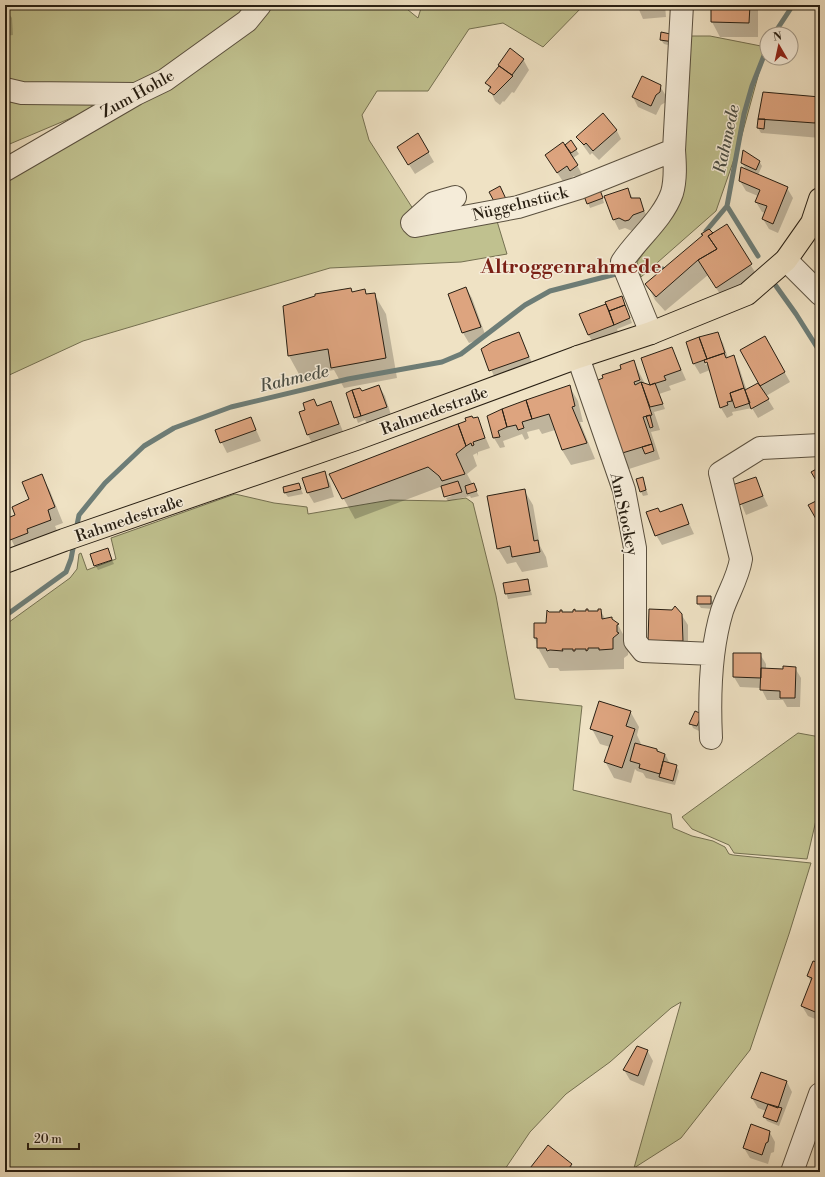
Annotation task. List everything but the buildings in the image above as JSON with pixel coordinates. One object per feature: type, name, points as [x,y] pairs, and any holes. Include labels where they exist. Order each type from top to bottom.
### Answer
[{"type":"main road","name":"Rahmedestraße","points":[[5,562],[370,433],[578,357],[652,333],[747,294],[786,260],[812,223],[820,199]]},
{"type":"street","name":"Zum Hohle","points":[[8,165],[136,94],[165,80],[241,26],[260,5]]},
{"type":"street","points":[[652,333],[626,270],[672,194],[675,176],[674,150],[682,5]]},
{"type":"street","points":[[5,89],[22,93],[136,94]]},
{"type":"street","name":"Nüggelnstück","points":[[455,197],[434,203],[412,223],[415,226],[518,207],[579,188],[674,150]]},
{"type":"street","points":[[786,260],[820,294]]},
{"type":"street","name":"Am Stockey","points":[[578,357],[624,490],[635,548],[635,641],[643,651],[713,654]]},
{"type":"street","points":[[711,738],[710,707],[713,654],[722,611],[739,572],[740,559],[720,473],[760,448],[820,445]]},
{"type":"street","points":[[792,1172],[820,1094]]},
{"type":"green space","points":[[5,5],[250,5],[163,72],[136,85],[5,82]]},
{"type":"green space","points":[[268,5],[402,5],[418,18],[422,5],[584,5],[543,47],[503,23],[469,29],[428,91],[377,91],[362,115],[369,140],[415,212],[493,208],[507,254],[461,262],[330,268],[83,341],[5,377],[5,173]]},
{"type":"green space","points":[[689,36],[710,36],[759,46],[759,66],[761,66],[740,142],[716,211],[641,277],[637,262],[663,226]]},
{"type":"green space","points":[[5,95],[116,99],[5,146]]},
{"type":"green space","points":[[235,494],[274,503],[307,507],[308,514],[390,500],[446,501],[466,498],[473,503],[496,596],[515,699],[582,706],[573,790],[671,814],[673,828],[692,836],[713,841],[725,847],[729,854],[811,863],[750,1050],[681,1138],[634,1168],[681,1002],[671,1008],[610,1062],[566,1094],[530,1132],[503,1172],[5,1172],[5,625],[70,578],[77,569],[79,554],[81,553],[87,570],[116,559],[111,538]]},
{"type":"green space","points":[[798,733],[820,737],[820,803],[807,859],[734,853],[729,845],[692,829],[682,817]]},
{"type":"waterway","name":"Rahmede","points":[[779,26],[793,5]]},
{"type":"waterway","name":"Rahmede","points":[[706,231],[727,206],[744,114],[752,86],[760,66]]},
{"type":"waterway","points":[[727,206],[758,256]]},
{"type":"waterway","name":"Rahmede","points":[[630,271],[643,268],[663,269]]},
{"type":"waterway","name":"Rahmede","points":[[76,530],[79,515],[105,483],[144,446],[174,428],[231,407],[348,379],[442,362],[461,354],[525,305],[550,291],[620,273]]},
{"type":"waterway","points":[[776,286],[820,352]]},
{"type":"waterway","name":"Rahmede","points":[[5,616],[66,572],[71,559],[74,543]]},
{"type":"district","name":"Altroggenrahmede","points":[[571,266]]}]
